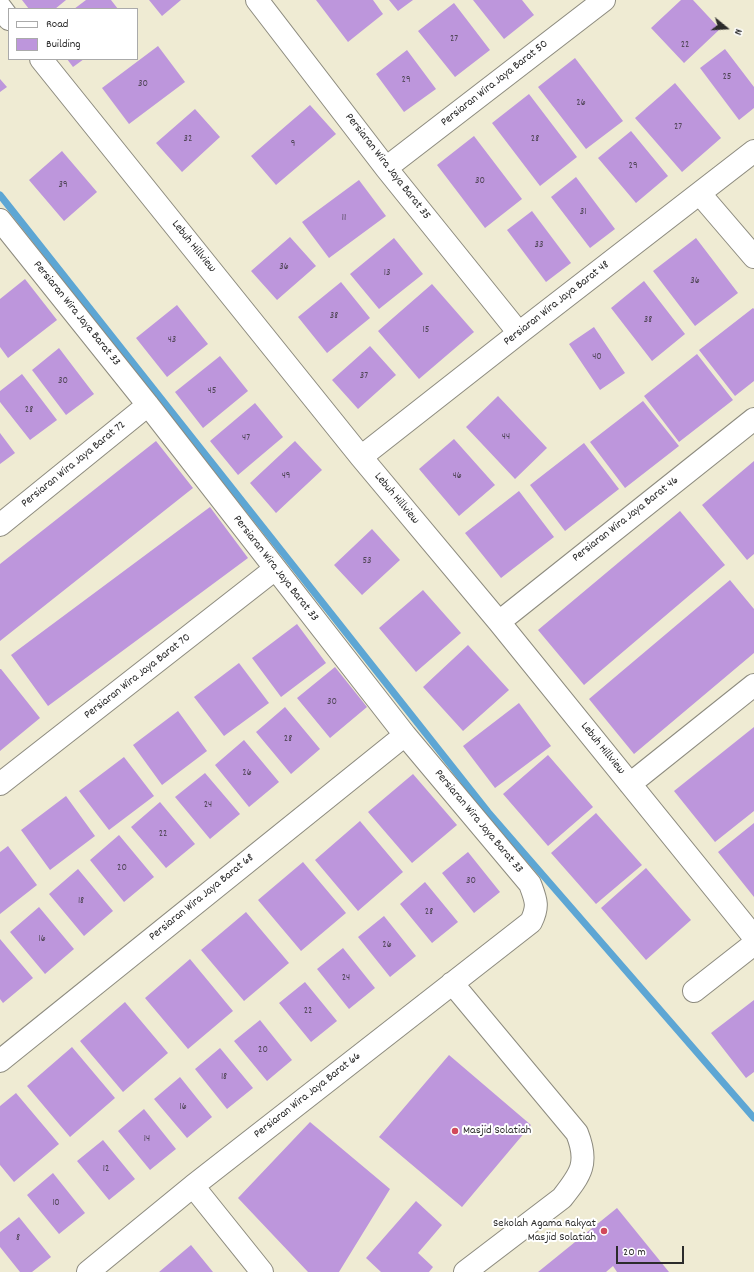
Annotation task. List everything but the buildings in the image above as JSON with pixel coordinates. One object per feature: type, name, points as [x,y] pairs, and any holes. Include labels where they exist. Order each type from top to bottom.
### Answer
[{"type":"street","name":"Persiaran Wira Jaya Barat 50","points":[[386,168],[604,0]]},
{"type":"street","name":"Persiaran Wira Jaya Barat 35","points":[[260,1],[386,168],[519,333]]},
{"type":"street","points":[[0,7],[8,17]]},
{"type":"street","name":"Lebuh Hillview","points":[[43,60],[361,457],[499,622],[754,937]]},
{"type":"street","name":"Persiaran Wira Jaya Barat 48","points":[[361,457],[754,151]]},
{"type":"street","points":[[700,194],[754,257]]},
{"type":"street","name":"Persiaran Wira Jaya Barat 33","points":[[4,234],[148,406],[405,735],[530,884],[536,900],[536,912],[531,922]]},
{"type":"street","name":"Persiaran Wira Jaya Barat 72","points":[[0,525],[148,406]]},
{"type":"street","name":"Persiaran Wira Jaya Barat 46","points":[[499,622],[754,419]]},
{"type":"street","name":"Persiaran Wira Jaya Barat 70","points":[[0,784],[275,569]]},
{"type":"street","points":[[630,784],[754,685]]},
{"type":"street","name":"Persiaran Wira Jaya Barat 68","points":[[0,1061],[405,735]]},
{"type":"street","name":"Persiaran Wira Jaya Barat 66","points":[[88,1272],[193,1186],[531,922]]},
{"type":"street","points":[[694,991],[754,944]]},
{"type":"street","points":[[452,983],[578,1133],[583,1146],[583,1165],[575,1182],[562,1198],[464,1272]]},
{"type":"street","points":[[193,1186],[262,1272]]},
{"type":"waterway","points":[[0,195],[488,812],[754,1118]]},
{"type":"place","name":"Masjid Solatiah","points":[[455,1131]]},
{"type":"place","name":"Sekolah Agama Rakyat Masjid Solatiah","points":[[604,1231]]}]
